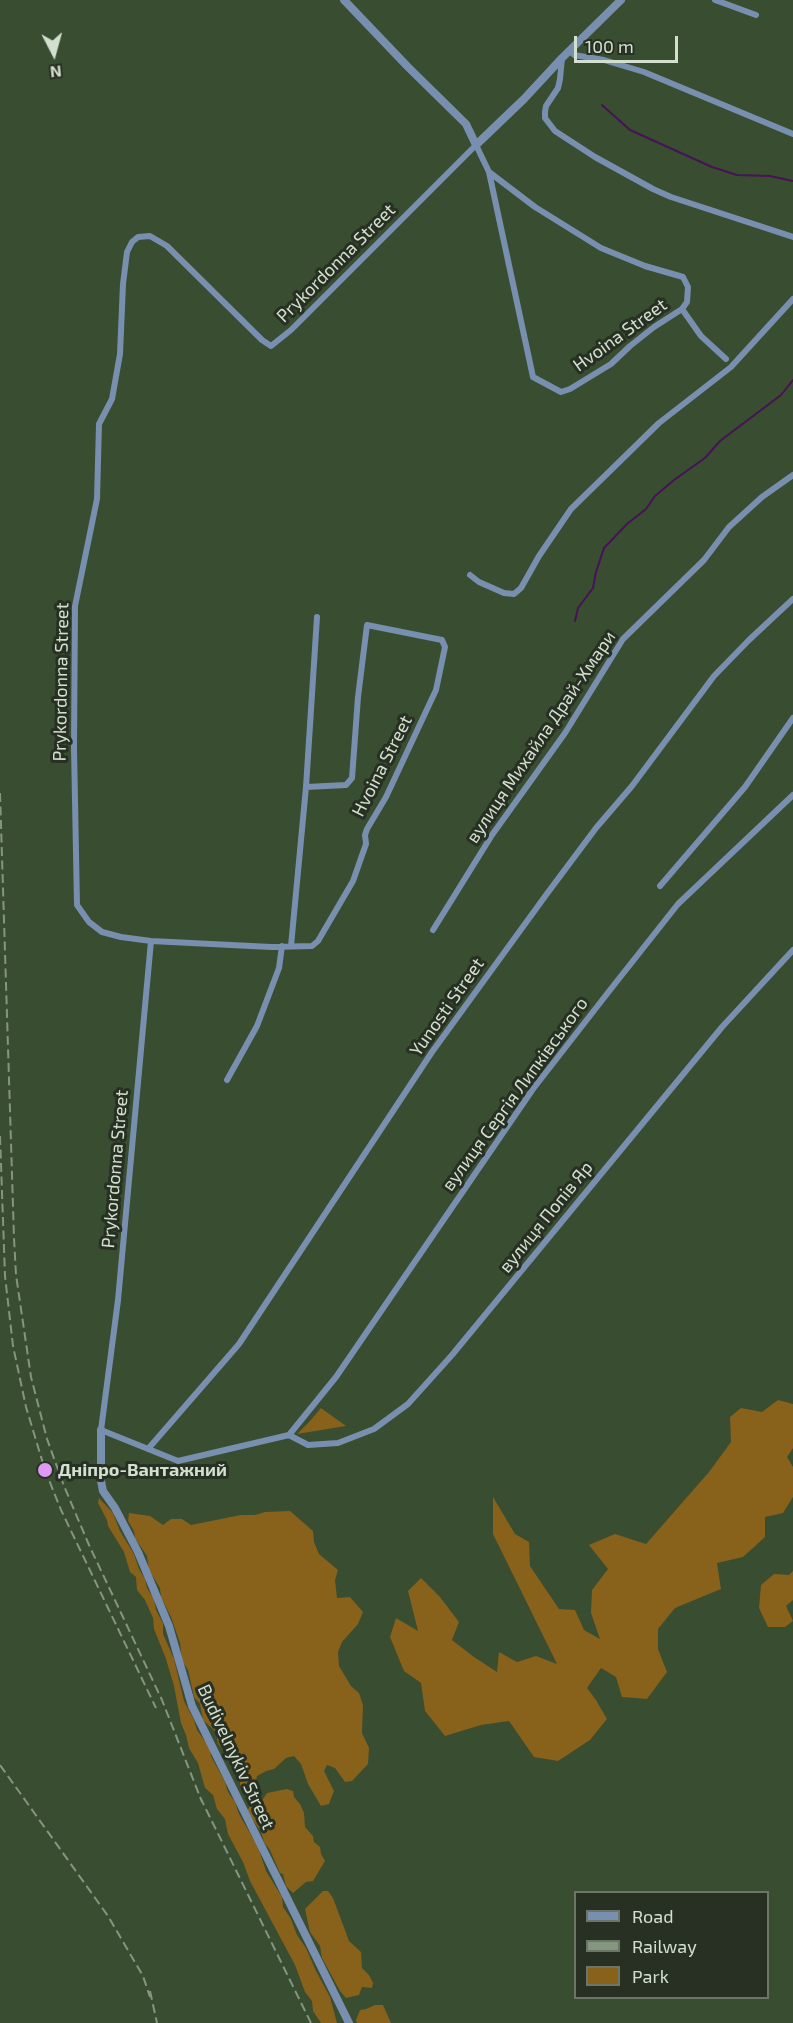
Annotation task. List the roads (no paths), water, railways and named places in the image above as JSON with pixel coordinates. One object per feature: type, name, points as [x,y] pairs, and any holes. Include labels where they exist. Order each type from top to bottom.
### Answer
[{"type":"street","points":[[344,0],[466,124],[489,172]]},
{"type":"street","name":"Prykordonna Street","points":[[101,1430],[118,1300],[151,941],[102,932],[90,922],[77,905],[74,748],[75,606],[97,499],[99,424],[112,399],[120,354],[127,252],[132,242],[138,237],[150,236],[166,246],[270,346],[291,330],[621,0]]},
{"type":"street","points":[[715,0],[756,15]]},
{"type":"street","points":[[570,51],[574,55],[604,60],[645,72],[793,134]]},
{"type":"street","points":[[562,58],[558,88],[546,106],[545,112],[545,118],[555,131],[595,157],[662,193],[793,237]]},
{"type":"street","name":"Hvoina Street","points":[[489,172],[535,207],[602,248],[645,266],[683,277],[689,295],[687,302],[682,309],[654,327],[612,364],[570,389],[561,392],[533,377],[489,172]]},
{"type":"street","points":[[470,576],[504,592],[514,594],[521,588],[539,556],[571,509],[659,423],[731,367],[793,299]]},
{"type":"street","points":[[682,309],[701,336],[726,359]]},
{"type":"street","name":"вулиця Михайла Драй-Хмари","points":[[433,930],[492,835],[565,733],[623,639],[704,560],[729,527],[762,497],[793,475]]},
{"type":"street","name":"Yunosti Street","points":[[148,1449],[239,1344],[432,1052],[596,828],[632,786],[714,676],[793,599]]},
{"type":"street","points":[[291,946],[306,787],[316,617]]},
{"type":"street","name":"Hvoina Street","points":[[151,941],[282,946],[312,946],[318,941],[353,881],[366,844],[367,829],[386,797],[436,690],[445,647],[442,640],[367,625],[358,697],[352,778],[346,785],[306,787]]},
{"type":"street","points":[[660,886],[745,787],[793,718]]},
{"type":"street","name":"вулиця Сергія Липківського","points":[[289,1435],[336,1377],[533,1089],[610,990],[678,904],[793,795]]},
{"type":"street","points":[[227,1080],[257,1026],[279,968],[282,946]]},
{"type":"street","name":"вулиця Попів Яр","points":[[289,1435],[308,1445],[338,1443],[374,1430],[408,1404],[452,1356],[722,1027],[793,950]]},
{"type":"street","points":[[101,1430],[178,1461],[289,1435]]},
{"type":"street","name":"Budivelnykiv Street","points":[[101,1430],[103,1491],[115,1508],[138,1552],[169,1626],[192,1706],[349,2023]]},
{"type":"waterway","points":[[602,105],[630,130],[712,167],[737,175],[770,176],[793,181]]},
{"type":"waterway","points":[[575,621],[578,608],[593,588],[604,548],[627,524],[646,509],[655,496],[705,458],[720,441],[781,395],[793,380]]},
{"type":"railway","points":[[0,793],[14,1238],[16,1275],[31,1377],[47,1439],[64,1486],[89,1545],[162,1700],[202,1802]]},
{"type":"railway","points":[[0,1136],[5,1276],[13,1346],[26,1407],[45,1470],[61,1510],[156,1708]]},
{"type":"railway","points":[[0,1765],[108,1916],[143,1976],[150,1997]]},
{"type":"railway","points":[[200,1797],[311,2023]]},
{"type":"railway","points":[[150,1991],[157,2023]]},
{"type":"place","name":"Дніпро-Вантажний","points":[[45,1470]]}]
